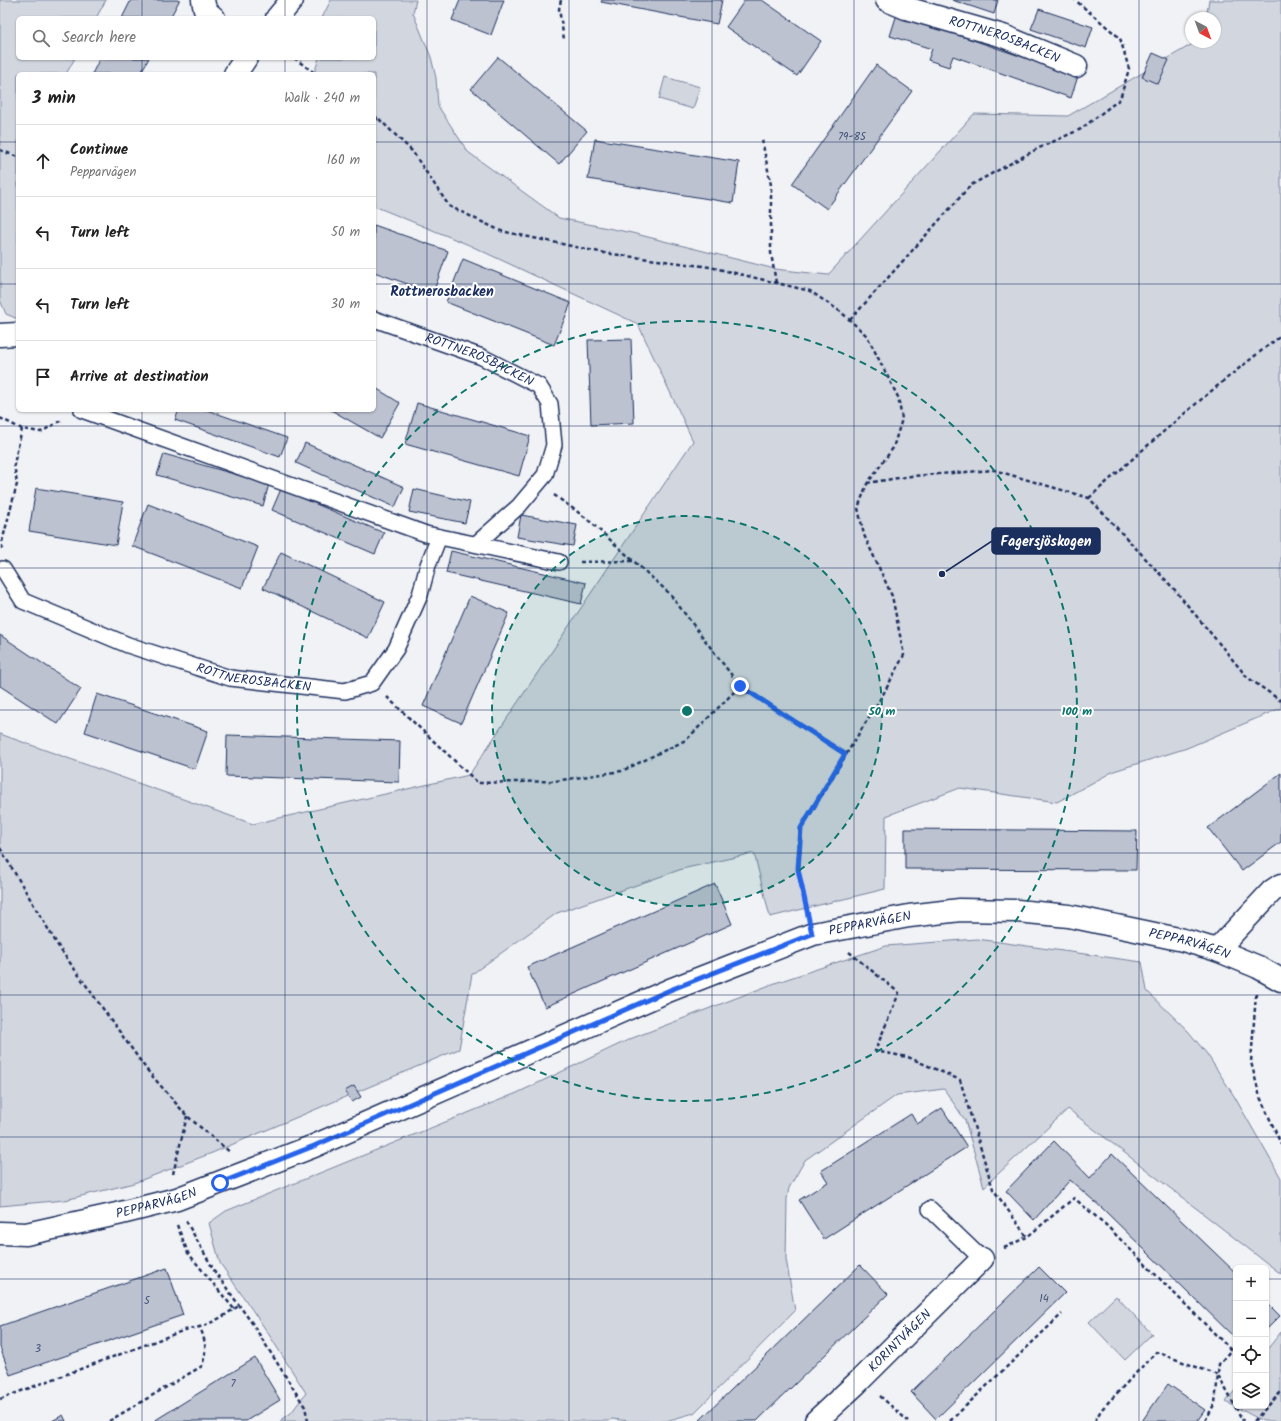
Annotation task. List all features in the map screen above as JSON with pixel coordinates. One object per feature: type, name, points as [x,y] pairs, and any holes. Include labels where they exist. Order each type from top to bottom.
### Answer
[{"type":"street","points":[[203,0],[205,10],[212,16]]},
{"type":"street","points":[[279,16],[292,0]]},
{"type":"street","name":"ROTTNEROSBACKEN","points":[[887,0],[906,8],[1003,36],[1076,66]]},
{"type":"street","points":[[236,72],[245,60]]},
{"type":"street","points":[[0,335],[16,334]]},
{"type":"street","points":[[1217,950],[1272,891],[1281,885]]},
{"type":"street","name":"PEPPARVÄGEN","points":[[0,1233],[26,1234],[178,1199],[257,1169],[342,1134],[670,990],[812,934],[909,916],[960,910],[1017,911],[1069,916],[1127,927],[1183,940],[1217,950],[1258,966],[1281,980]]},
{"type":"street","name":"KORINTVÄGEN","points":[[816,1421],[861,1379],[982,1259]]},
{"type":"lane","name":"ROTTNEROSBACKEN","points":[[376,320],[482,357],[538,386],[550,404],[554,445],[545,475],[519,506],[476,544]]},
{"type":"lane","points":[[88,412],[426,534],[559,562]]},
{"type":"lane","points":[[372,683],[396,650],[420,595],[428,565],[439,537]]},
{"type":"lane","name":"ROTTNEROSBACKEN","points":[[3,569],[23,601],[128,645],[230,678],[345,691],[372,683]]},
{"type":"lane","points":[[930,1209],[982,1259]]},
{"type":"path","points":[[561,0],[559,9],[564,39]]},
{"type":"path","points":[[850,320],[971,185],[1037,149],[1081,129],[1120,98],[1129,69],[1120,38],[1075,0]]},
{"type":"path","points":[[297,60],[313,72]]},
{"type":"path","points":[[376,117],[412,151],[449,206],[500,231],[604,253],[710,267],[810,291],[841,312],[867,336],[898,397],[902,419],[893,448],[867,484],[858,508],[864,536],[892,596],[904,655],[884,691],[801,828],[798,869],[812,934]]},
{"type":"path","points":[[762,140],[771,185],[771,252],[776,283]]},
{"type":"path","points":[[0,150],[16,156]]},
{"type":"path","points":[[1089,498],[1163,431],[1240,366],[1281,336]]},
{"type":"path","points":[[0,418],[22,429],[41,432],[60,422],[63,416]]},
{"type":"path","points":[[3,569],[2,542],[17,484],[14,464],[22,429]]},
{"type":"path","points":[[867,484],[911,476],[994,470],[1089,498],[1174,589],[1247,677],[1281,701]]},
{"type":"path","points":[[538,483],[586,518],[669,593],[740,686],[845,754]]},
{"type":"path","points":[[559,562],[634,561]]},
{"type":"path","points":[[372,683],[478,783],[555,781],[622,771],[686,740],[740,686]]},
{"type":"path","points":[[0,848],[60,949],[147,1070],[187,1116],[231,1153],[257,1169]]},
{"type":"path","points":[[844,948],[899,993],[875,1051],[908,1057],[960,1080],[993,1189],[1027,1237]]},
{"type":"path","points":[[1249,991],[1256,994],[1251,1062],[1260,1097],[1281,1144]]},
{"type":"path","points":[[172,1178],[187,1116]]},
{"type":"path","points":[[982,1259],[1027,1237],[1074,1198],[1106,1225],[1231,1350],[1219,1364],[1216,1404],[1205,1421]]},
{"type":"path","points":[[184,1219],[215,1272],[240,1305],[305,1407],[308,1421]]},
{"type":"path","points":[[175,1221],[188,1253],[234,1309]]},
{"type":"path","points":[[0,1399],[186,1330],[200,1327],[222,1317],[240,1305]]},
{"type":"path","points":[[950,1421],[1062,1314]]},
{"type":"path","points":[[109,1421],[202,1366],[206,1353],[206,1341],[200,1327]]},
{"type":"path","points":[[1095,1421],[1101,1410],[1156,1352],[1218,1375],[1243,1421]]},
{"type":"path","points":[[861,1379],[908,1421]]},
{"type":"path","points":[[1254,1421],[1281,1392]]},
{"type":"shaded area","points":[[0,0],[106,0],[97,16],[16,16],[16,60],[74,60],[67,72],[16,72],[16,318],[6,314],[0,300]]},
{"type":"shaded area","points":[[331,0],[416,0],[413,13],[431,57],[436,78],[438,106],[468,152],[559,218],[632,233],[775,269],[828,275],[974,114],[1068,116],[1186,48],[1221,48],[1221,12],[1207,12],[1209,0],[1281,0],[1281,708],[1187,748],[1114,771],[1057,802],[960,788],[886,816],[885,889],[770,917],[754,853],[682,869],[557,913],[472,974],[459,1049],[212,1153],[134,1183],[65,1200],[0,1206],[0,734],[253,824],[469,775],[693,441],[638,324],[469,245],[376,207],[376,72],[315,72],[318,60],[376,60],[376,16],[323,16]]},
{"type":"shaded area","points":[[665,77],[700,87],[693,109],[659,99]]},
{"type":"shaded area","points":[[977,939],[1142,962],[1147,991],[1188,1031],[1207,1054],[1234,1096],[1281,1178],[1281,1274],[1068,1109],[984,1187],[965,1120],[944,1089],[897,1095],[805,1160],[789,1188],[787,1199],[786,1259],[795,1311],[694,1413],[666,1421],[629,1421],[612,1419],[609,1421],[280,1421],[291,1413],[306,1393],[266,1330],[220,1263],[209,1223],[226,1211],[517,1093],[630,1039],[775,983],[886,946]]},
{"type":"shaded area","points":[[1116,1296],[1152,1334],[1125,1360],[1089,1322]]},
{"type":"shaded area","points":[[1281,1332],[1281,1421],[1263,1421],[1240,1409],[1269,1409],[1269,1347]]},
{"type":"shaded area","points":[[1233,1393],[1233,1406],[1226,1402]]},
{"type":"building","points":[[131,0],[179,0],[171,16],[123,16]]},
{"type":"building","points":[[460,0],[504,0],[491,35],[452,20]]},
{"type":"building","points":[[602,0],[722,0],[717,24],[601,2]]},
{"type":"building","points":[[745,0],[762,0],[821,41],[797,76],[726,27]]},
{"type":"building","points":[[952,0],[998,0],[994,14]]},
{"type":"building","points":[[1039,9],[1093,27],[1086,48],[1031,29]]},
{"type":"building","points":[[897,14],[1078,76],[1071,98],[953,56],[949,67],[928,60],[932,49],[890,36]]},
{"type":"building","points":[[1153,53],[1169,60],[1158,84],[1142,77]]},
{"type":"building","points":[[498,57],[587,131],[559,164],[471,89]]},
{"type":"building","points":[[99,60],[148,60],[141,72],[93,72]]},
{"type":"building","points":[[876,65],[912,91],[827,209],[792,184]]},
{"type":"building","points":[[595,139],[739,162],[733,203],[588,179]]},
{"type":"building","points":[[376,226],[448,251],[433,293],[376,273]]},
{"type":"building","points":[[463,259],[571,303],[554,345],[446,302]]},
{"type":"building","points":[[631,339],[634,423],[591,425],[588,340]]},
{"type":"building","points":[[376,388],[400,403],[380,438],[334,412],[376,412]]},
{"type":"building","points":[[417,403],[530,436],[519,476],[405,444]]},
{"type":"building","points":[[178,412],[213,412],[287,438],[280,457],[175,420]]},
{"type":"building","points":[[305,443],[404,487],[395,507],[296,463]]},
{"type":"building","points":[[164,454],[269,484],[263,506],[157,475]]},
{"type":"building","points":[[36,488],[123,502],[116,545],[29,531]]},
{"type":"building","points":[[281,489],[384,533],[375,554],[272,510]]},
{"type":"building","points":[[414,489],[470,502],[465,523],[409,512]]},
{"type":"building","points":[[148,504],[258,547],[242,588],[132,546]]},
{"type":"building","points":[[521,515],[577,525],[573,546],[517,537]]},
{"type":"building","points":[[451,551],[586,583],[581,604],[446,573]]},
{"type":"building","points":[[281,552],[385,602],[368,638],[263,588]]},
{"type":"building","points":[[470,596],[509,613],[461,723],[423,706]]},
{"type":"building","points":[[0,635],[81,689],[58,724],[0,686]]},
{"type":"building","points":[[97,694],[208,731],[195,769],[85,732]]},
{"type":"building","points":[[227,735],[400,741],[399,782],[226,776]]},
{"type":"building","points":[[1281,773],[1281,842],[1242,871],[1208,828]]},
{"type":"building","points":[[905,829],[1137,831],[1136,870],[905,869]]},
{"type":"building","points":[[715,884],[732,924],[545,1007],[527,967]]},
{"type":"building","points":[[354,1086],[361,1097],[352,1102],[345,1091]]},
{"type":"building","points":[[942,1108],[967,1147],[824,1239],[799,1200],[828,1182],[821,1171],[911,1114],[917,1124]]},
{"type":"building","points":[[1054,1141],[1090,1178],[1112,1154],[1233,1270],[1233,1336],[1102,1208],[1070,1180],[1034,1220],[1006,1191]]},
{"type":"building","points":[[860,1265],[888,1294],[757,1421],[699,1421]]},
{"type":"building","points":[[1039,1267],[1065,1293],[936,1419],[911,1392]]},
{"type":"building","points":[[167,1268],[183,1315],[10,1375],[0,1347],[0,1326]]},
{"type":"building","points":[[1269,1305],[1280,1316],[1269,1327]]},
{"type":"building","points":[[255,1358],[280,1400],[246,1421],[154,1421]]},
{"type":"building","points":[[1168,1384],[1205,1410],[1197,1421],[1142,1421]]},
{"type":"building","points":[[63,1415],[66,1421],[52,1421]]},
{"type":"place","name":"Fagersjöskogen","points":[[942,574]]},
{"type":"district","name":"Rottnerosbacken","points":[[442,292]]},
{"type":"route","points":[[220,1183],[314,1146],[670,990],[812,934],[798,869],[801,828],[845,754],[740,686]]}]
